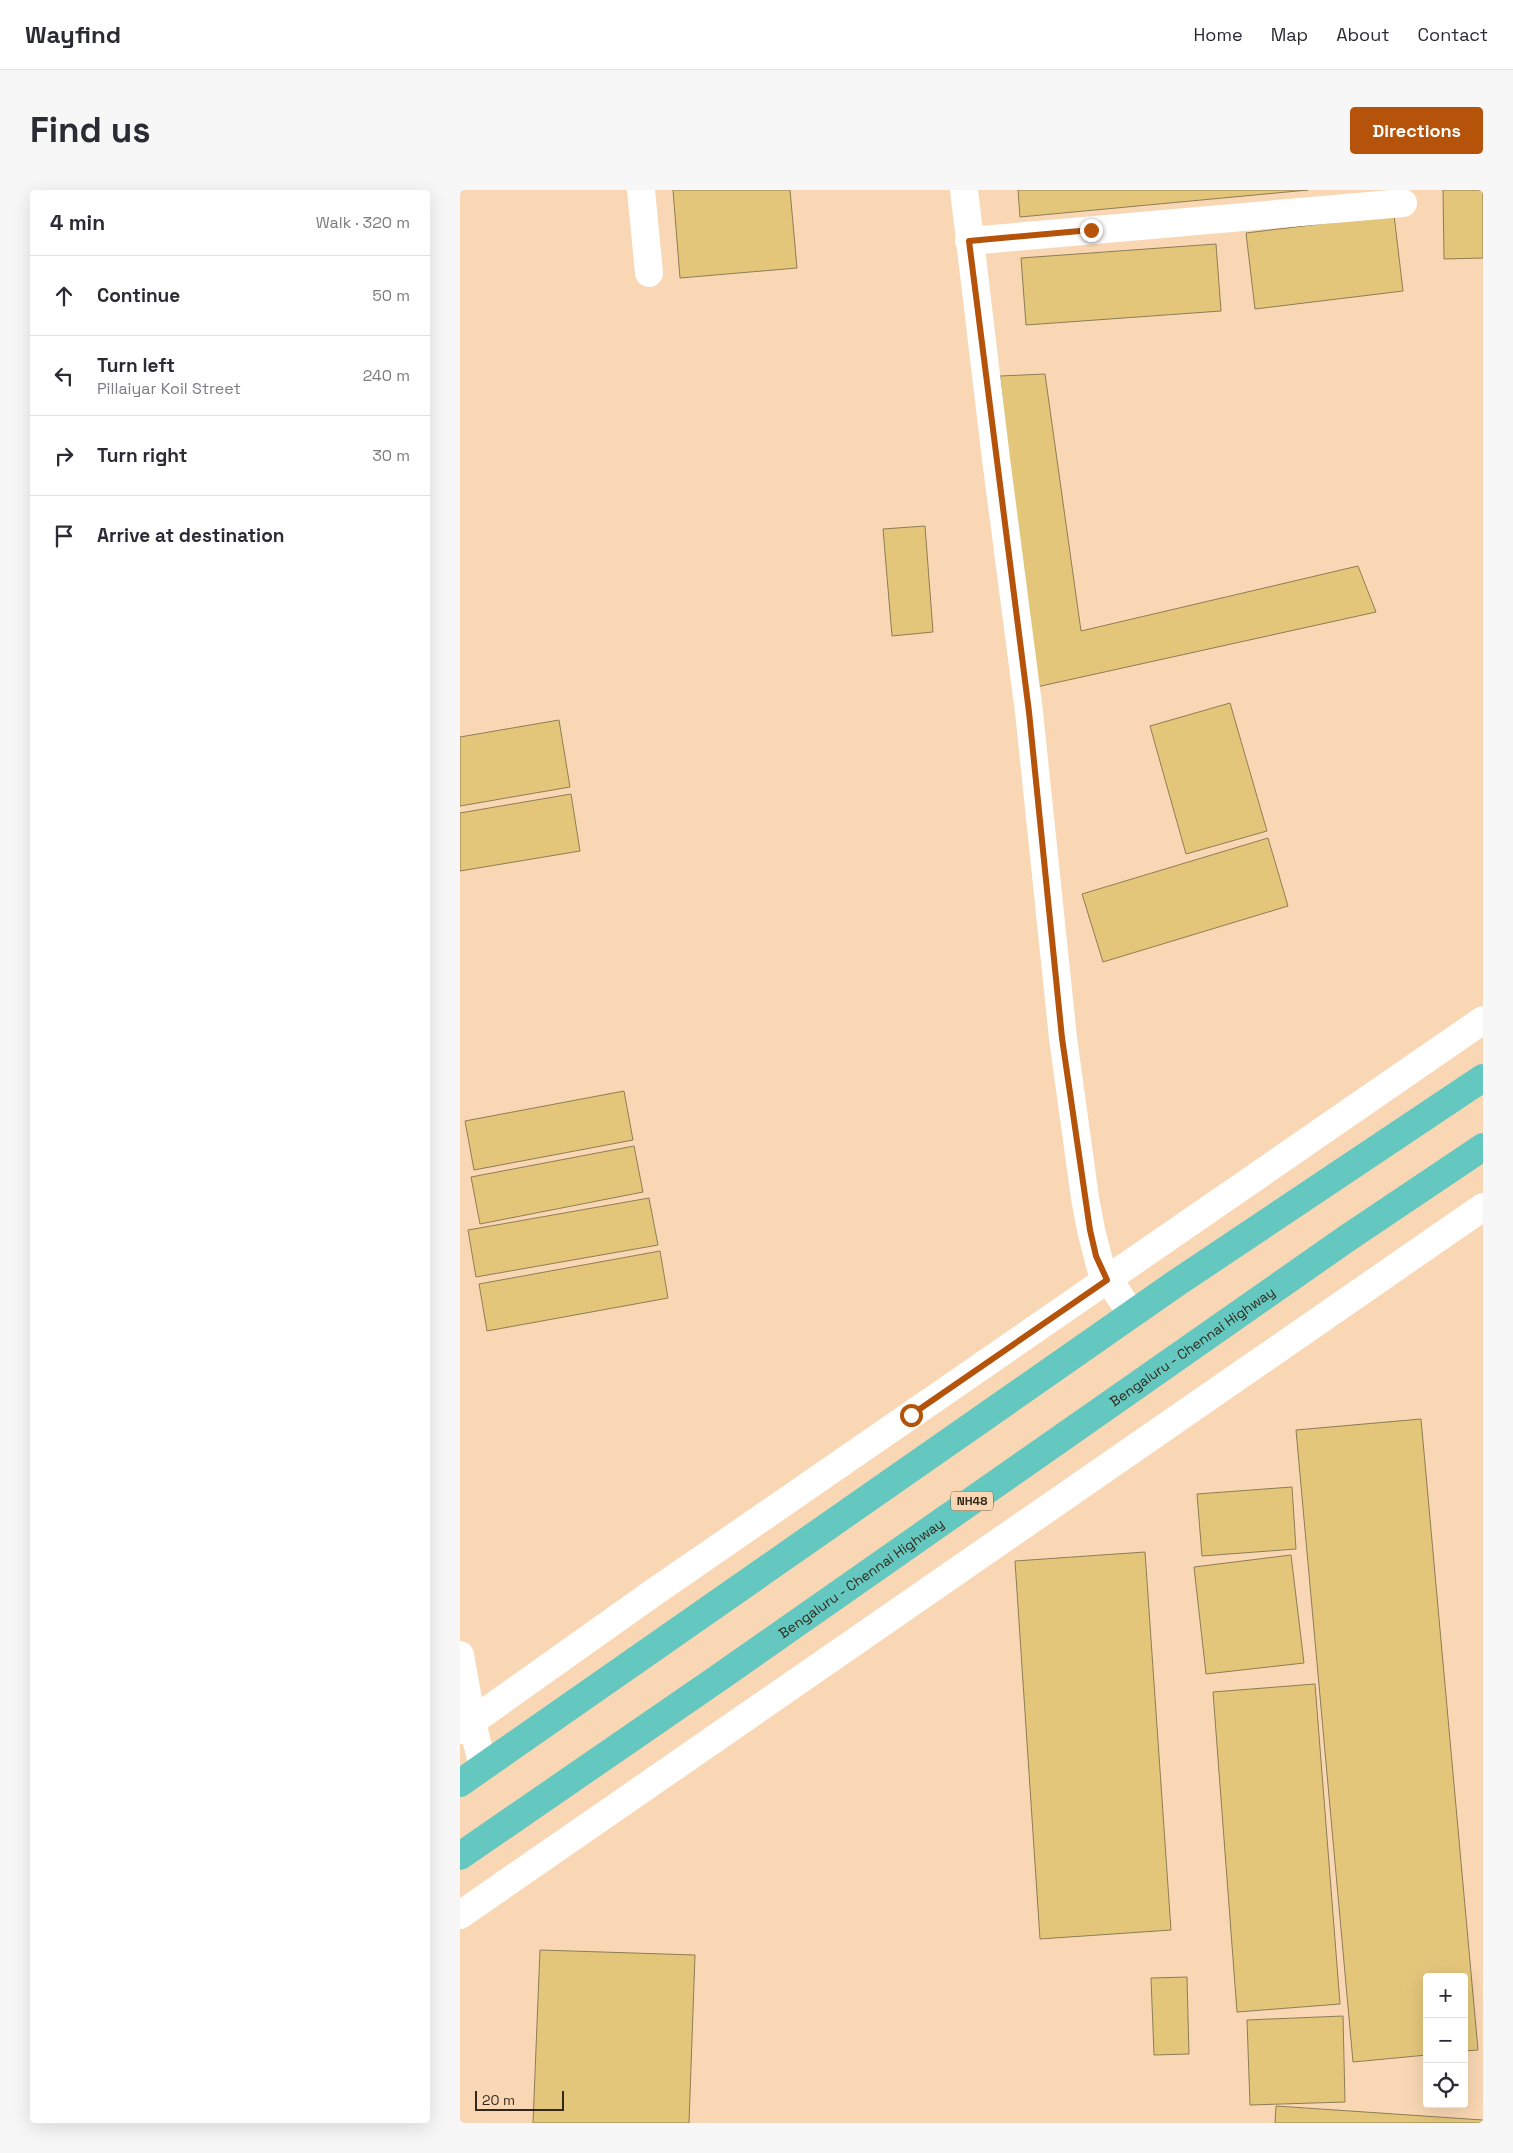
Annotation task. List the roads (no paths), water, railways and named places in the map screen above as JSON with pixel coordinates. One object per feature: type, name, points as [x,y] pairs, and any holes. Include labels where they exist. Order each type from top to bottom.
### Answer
[{"type":"highway","points":[[460,1783],[1132,1314],[1483,1078]]},
{"type":"highway","name":"Bengaluru - Chennai Highway","points":[[460,1856],[726,1673],[1346,1240],[1483,1147]]},
{"type":"street","points":[[641,190],[649,273]]},
{"type":"street","points":[[964,190],[1029,712],[1062,1038],[1090,1230],[1096,1256],[1107,1280],[1132,1314]]},
{"type":"street","points":[[969,241],[1403,203]]},
{"type":"street","points":[[466,1726],[650,1595],[1483,1020]]},
{"type":"street","points":[[460,1915],[1483,1207]]},
{"type":"street","points":[[460,1654],[466,1726],[483,1767]]}]
